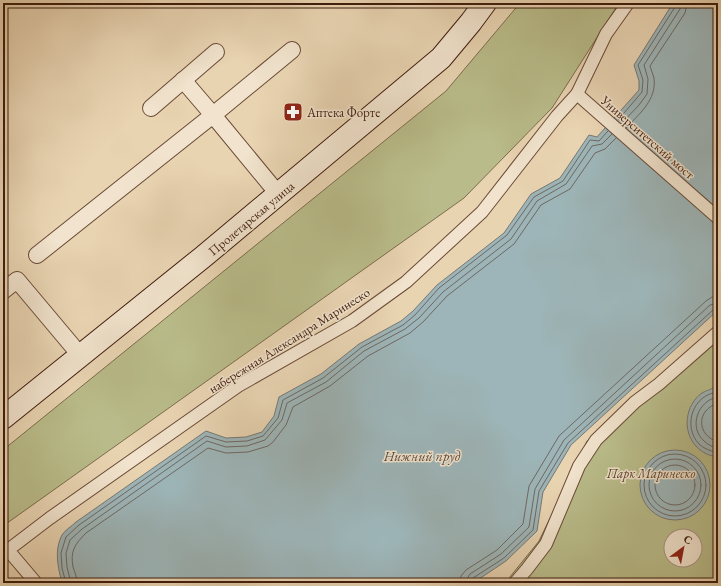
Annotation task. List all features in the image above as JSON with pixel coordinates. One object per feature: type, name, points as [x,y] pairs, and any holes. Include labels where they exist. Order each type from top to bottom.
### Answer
[{"type":"main road","name":"Пролетарская улица","points":[[3,418],[279,195],[441,58],[485,3]]},
{"type":"street","name":"набережная Александра Маринеско","points":[[36,583],[8,550],[50,518],[238,386],[352,320],[406,282],[482,212],[557,116],[577,94],[606,34],[628,3]]},
{"type":"street","points":[[37,256],[292,50]]},
{"type":"street","points":[[151,108],[216,52]]},
{"type":"street","points":[[183,80],[279,195]]},
{"type":"street","name":"Университетский мост","points":[[577,94],[718,218]]},
{"type":"street","points":[[3,291],[16,280],[80,355]]},
{"type":"street","points":[[514,583],[546,544],[579,466],[596,440],[635,402],[659,384],[718,332]]},
{"type":"green space","points":[[520,3],[619,3],[552,108],[464,198],[3,526],[3,450],[446,91]]},
{"type":"green space","name":"Парк Маринеско","points":[[718,326],[718,577],[705,583],[505,583],[539,541],[587,441]]},
{"type":"water","name":"Нижний пруд","points":[[673,3],[718,3],[718,310],[571,445],[543,492],[537,531],[506,561],[473,583],[62,583],[58,565],[58,547],[63,533],[76,522],[206,431],[226,438],[246,437],[262,432],[274,416],[279,397],[321,374],[359,344],[401,321],[413,311],[437,285],[504,233],[531,194],[560,178],[589,135],[597,137],[639,90],[639,81],[634,65]]},
{"type":"water","points":[[713,388],[718,388],[718,457],[706,454],[696,446],[687,426],[689,411],[696,398],[702,393]]},
{"type":"water","points":[[675,450],[688,453],[700,460],[707,472],[710,485],[707,498],[700,510],[688,517],[675,520],[662,517],[650,510],[643,498],[640,485],[643,472],[650,460],[662,453]]},
{"type":"place","name":"Аптека Форте","points":[[293,112]]}]
